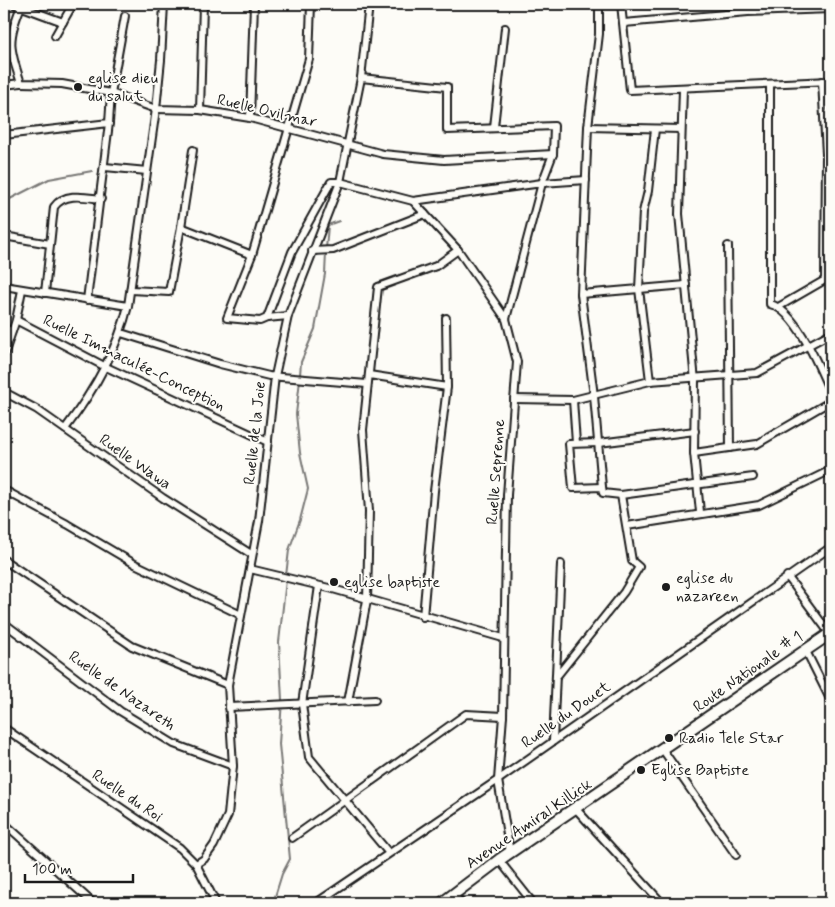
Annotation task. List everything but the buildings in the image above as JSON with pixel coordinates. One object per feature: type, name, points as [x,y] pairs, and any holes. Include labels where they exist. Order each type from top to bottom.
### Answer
[{"type":"main road","name":"Route Nationale # 1","points":[[633,771],[831,633]]},
{"type":"main road","name":"Avenue Amiral Killick","points":[[442,903],[499,860],[633,771]]},
{"type":"street","points":[[55,36],[73,4]]},
{"type":"street","points":[[65,429],[91,393],[121,333],[128,306],[156,109],[164,4]]},
{"type":"street","points":[[200,110],[203,4]]},
{"type":"street","points":[[250,118],[254,4]]},
{"type":"street","points":[[288,316],[267,318],[260,321],[227,318],[252,255],[308,59],[311,4]]},
{"type":"street","name":"Ruelle de la Joie","points":[[196,864],[204,859],[214,845],[228,815],[233,766],[228,685],[258,521],[275,376],[288,316],[340,182],[361,78],[369,4]]},
{"type":"street","points":[[599,4],[599,34],[588,127],[581,294],[594,396],[603,493],[621,495],[697,483],[753,477]]},
{"type":"street","points":[[621,4],[630,90],[831,81]]},
{"type":"street","points":[[21,83],[11,54],[10,38],[19,5],[63,22]]},
{"type":"street","points":[[624,23],[748,12],[831,10]]},
{"type":"street","points":[[87,300],[105,167],[110,93],[125,16]]},
{"type":"street","points":[[494,127],[505,28]]},
{"type":"street","points":[[361,78],[447,87],[447,130],[554,126],[553,154],[542,183],[506,319]]},
{"type":"street","points":[[770,84],[770,304],[780,306],[825,280],[828,244],[828,154],[822,81]]},
{"type":"street","name":"Ruelle Ovilmar","points":[[4,85],[21,83],[62,84],[110,93],[156,109],[200,110],[250,118],[383,154],[444,160],[553,154]]},
{"type":"street","points":[[683,89],[679,214],[694,376],[694,453],[700,512]]},
{"type":"street","points":[[4,135],[109,123]]},
{"type":"street","points":[[588,127],[681,130]]},
{"type":"street","points":[[650,381],[639,288],[643,212],[648,192],[655,129]]},
{"type":"street","points":[[131,290],[169,292],[193,150]]},
{"type":"street","points":[[105,167],[147,172]]},
{"type":"street","points":[[267,318],[292,252],[331,182],[340,182],[413,201],[542,183],[586,180]]},
{"type":"street","points":[[44,293],[54,207],[58,203],[77,196],[101,199]]},
{"type":"street","name":"Ruelle Seprenne","points":[[413,201],[458,250],[506,319],[517,362],[507,495],[502,638],[503,716],[498,780],[510,853]]},
{"type":"street","points":[[312,251],[333,250],[425,214]]},
{"type":"street","points":[[181,227],[252,255]]},
{"type":"street","points":[[4,236],[50,244]]},
{"type":"street","points":[[728,246],[730,448]]},
{"type":"street","points":[[348,702],[367,600],[369,511],[363,430],[378,287],[436,266],[458,250]]},
{"type":"street","points":[[581,294],[686,285]]},
{"type":"street","points":[[4,286],[128,306]]},
{"type":"street","points":[[4,355],[16,320],[22,290]]},
{"type":"street","points":[[780,306],[808,344],[831,394]]},
{"type":"street","points":[[423,617],[434,491],[447,387],[446,318]]},
{"type":"street","name":"Ruelle Immaculée-Conception","points":[[16,320],[104,366],[268,442]]},
{"type":"street","points":[[4,329],[12,331]]},
{"type":"street","points":[[121,333],[220,364],[275,376],[367,384]]},
{"type":"street","points":[[514,399],[573,400],[650,381],[694,376],[757,373],[831,333]]},
{"type":"street","points":[[369,375],[447,387]]},
{"type":"street","name":"Ruelle Wawa","points":[[4,392],[36,409],[163,498],[251,554]]},
{"type":"street","points":[[573,400],[576,444]]},
{"type":"street","points":[[694,453],[757,444],[831,401]]},
{"type":"street","points":[[602,487],[572,488],[569,444],[695,431]]},
{"type":"street","points":[[627,526],[700,512],[759,505],[831,470]]},
{"type":"street","points":[[4,490],[135,564],[241,615]]},
{"type":"street","points":[[557,676],[624,592],[639,567],[632,561],[621,495]]},
{"type":"street","name":"Ruelle du Douet","points":[[316,903],[388,852],[498,780],[831,547]]},
{"type":"street","points":[[4,560],[132,646],[228,685]]},
{"type":"street","points":[[553,741],[561,564]]},
{"type":"street","points":[[250,569],[319,586],[502,638]]},
{"type":"street","points":[[787,576],[831,633]]},
{"type":"street","points":[[319,586],[302,704],[309,757],[346,799],[388,852]]},
{"type":"street","name":"Ruelle de Nazareth","points":[[4,623],[128,716],[174,744],[233,766]]},
{"type":"street","points":[[806,651],[831,701]]},
{"type":"street","points":[[229,707],[375,700]]},
{"type":"street","points":[[292,838],[466,714],[503,716]]},
{"type":"street","name":"Ruelle du Roi","points":[[4,728],[180,848],[196,864],[216,903]]},
{"type":"street","points":[[663,750],[736,855]]},
{"type":"street","points":[[576,810],[662,903]]},
{"type":"street","points":[[4,823],[93,903]]},
{"type":"street","points":[[499,860],[533,903]]},
{"type":"street","points":[[453,895],[462,903]]},
{"type":"waterway","points":[[4,202],[49,179],[92,171]]},
{"type":"waterway","points":[[326,249],[328,225],[339,221]]},
{"type":"waterway","points":[[300,375],[301,362],[315,329],[325,274],[326,253]]},
{"type":"waterway","points":[[286,576],[289,550],[300,520],[308,489],[300,453],[296,414],[300,380]]},
{"type":"waterway","points":[[273,903],[282,874],[290,859],[279,744],[282,700],[279,642],[286,580]]},
{"type":"place","name":"eglise dieu du salut","points":[[78,87]]},
{"type":"place","name":"eglise baptiste","points":[[334,582]]},
{"type":"place","name":"eglise du nazareen","points":[[666,587]]},
{"type":"place","name":"Radio Tele Star","points":[[669,738]]},
{"type":"place","name":"Eglise Baptiste","points":[[641,770]]}]
